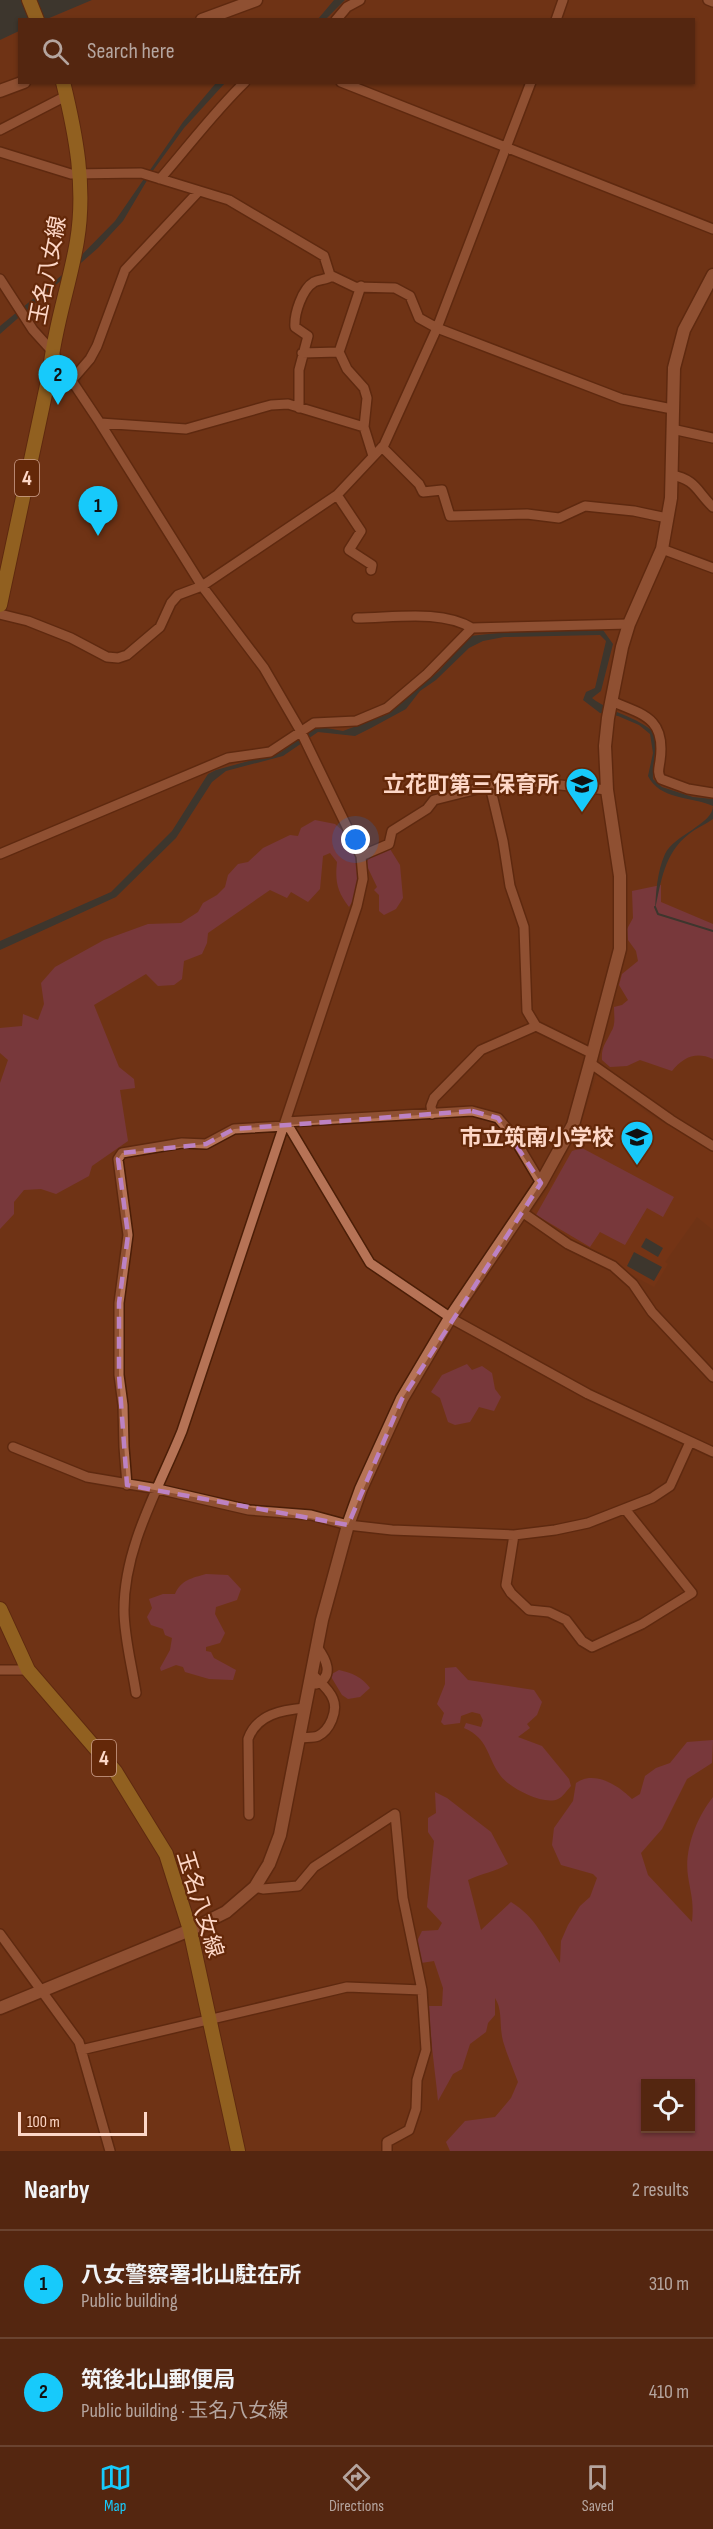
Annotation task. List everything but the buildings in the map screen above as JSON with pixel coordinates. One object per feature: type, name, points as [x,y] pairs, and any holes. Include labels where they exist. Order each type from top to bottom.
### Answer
[{"type":"main road","points":[[29,0],[36,18]]},
{"type":"main road","name":"玉名八女線","points":[[0,606],[50,370],[52,351],[75,257],[80,217],[80,174],[78,147],[65,89]]},
{"type":"main road","name":"玉名八女線","points":[[0,1609],[28,1670],[115,1771],[166,1854],[190,1930],[238,2151]]},
{"type":"street","points":[[207,18],[256,0]]},
{"type":"street","points":[[338,18],[347,7],[360,0]]},
{"type":"street","points":[[556,18],[563,0]]},
{"type":"street","points":[[708,0],[713,2]]},
{"type":"street","points":[[0,92],[19,84]]},
{"type":"street","points":[[156,177],[205,128],[220,107],[243,84]]},
{"type":"street","points":[[346,84],[713,229]]},
{"type":"street","points":[[0,614],[28,621],[71,638],[107,657],[118,658],[127,655],[160,627],[171,603],[178,595],[202,586],[337,495],[382,447],[412,386],[437,328],[530,84]]},
{"type":"street","points":[[0,130],[65,89]]},
{"type":"street","points":[[0,152],[71,174],[141,173],[229,200],[324,256],[332,276],[355,287],[395,288],[410,296],[419,318],[437,328],[622,399],[672,409]]},
{"type":"street","points":[[71,381],[97,346],[125,270],[199,191]]},
{"type":"street","points":[[0,2008],[190,1930],[226,1912],[255,1887],[269,1864],[280,1835],[305,1708],[314,1681],[322,1620],[348,1525],[376,1452],[402,1399],[450,1318],[541,1183],[573,1125],[592,1059],[620,949],[620,876],[607,790],[606,746],[610,708],[629,624],[662,549],[671,498],[674,368],[684,330],[713,275]]},
{"type":"street","points":[[299,408],[299,370],[308,336],[295,327],[295,318],[307,288],[315,282],[332,276]]},
{"type":"street","points":[[0,279],[100,423],[202,586],[264,668],[303,736],[361,856],[363,879],[357,906],[182,1431],[158,1489],[143,1517],[124,1611],[136,1693]]},
{"type":"street","points":[[361,286],[339,352],[347,369],[364,388],[367,398],[364,427],[373,456]]},
{"type":"street","points":[[302,353],[339,352]]},
{"type":"street","points":[[100,423],[186,429],[271,405],[288,404],[364,427]]},
{"type":"street","points":[[672,429],[713,438]]},
{"type":"street","points":[[382,447],[419,484],[423,492],[442,490],[450,516],[527,514],[559,518],[585,506],[634,511],[667,518]]},
{"type":"street","points":[[671,475],[693,482],[713,507]]},
{"type":"street","points":[[337,495],[362,531],[349,550],[372,565],[371,570]]},
{"type":"street","points":[[662,549],[713,568]]},
{"type":"street","points":[[357,618],[434,617],[464,623],[472,628],[629,624]]},
{"type":"street","points":[[0,854],[228,758],[270,752],[303,736],[314,723],[356,721],[387,708],[427,674],[472,628]]},
{"type":"street","points":[[610,708],[635,711],[656,724],[662,738],[658,768],[661,779],[688,789],[713,793]]},
{"type":"street","points":[[361,856],[388,844],[392,831],[427,809],[434,800],[513,780],[607,790]]},
{"type":"street","points":[[490,786],[503,841],[510,886],[524,927],[527,1011],[536,1026],[592,1059],[671,1120],[713,1146]]},
{"type":"street","points":[[432,1114],[431,1106],[434,1098],[481,1050],[536,1026]]},
{"type":"street","points":[[128,1485],[119,1363],[119,1303],[128,1235],[118,1159],[122,1153],[182,1143],[206,1144],[234,1129],[472,1111],[498,1118],[511,1133],[541,1183]]},
{"type":"street","points":[[285,1124],[370,1263],[450,1318],[588,1394],[713,1452]]},
{"type":"street","points":[[522,1212],[568,1244],[613,1266],[633,1284],[652,1312],[713,1377]]},
{"type":"street","points":[[13,1447],[87,1477],[158,1489],[249,1510],[311,1515],[348,1525],[392,1530],[514,1535],[588,1523],[652,1498],[670,1486],[690,1442]]},
{"type":"street","points":[[514,1535],[506,1585],[511,1593],[529,1610],[549,1612],[566,1620],[582,1641],[592,1647],[642,1624],[692,1593],[625,1509]]},
{"type":"street","points":[[0,1670],[28,1670]]},
{"type":"street","points":[[300,1737],[317,1737],[333,1718],[334,1700],[314,1681]]},
{"type":"street","points":[[249,1815],[248,1739],[251,1731],[261,1720],[275,1713],[305,1708]]},
{"type":"street","points":[[255,1887],[263,1889],[298,1886],[314,1867],[395,1814],[402,1898],[422,1990],[426,2050],[417,2080],[416,2109],[409,2130],[387,2142],[387,2151]]},
{"type":"street","points":[[0,1934],[40,1992],[79,2042],[110,2151]]},
{"type":"street","points":[[81,2050],[346,1987],[422,1990]]},
{"type":"highlighted area","points":[[472,1111],[498,1118],[541,1183],[402,1399],[348,1525],[127,1485],[119,1375],[119,1303],[128,1235],[118,1159],[122,1153],[206,1144],[234,1129]]},
{"type":"shaded area","points":[[315,820],[335,824],[353,840],[360,867],[360,889],[349,907],[339,891],[336,875],[337,862],[330,853],[323,856],[320,889],[308,902],[291,892],[287,898],[270,890],[208,933],[202,954],[184,961],[182,979],[174,985],[158,986],[146,974],[94,1005],[119,1067],[134,1079],[135,1088],[120,1090],[128,1141],[92,1166],[89,1176],[56,1194],[41,1189],[24,1190],[14,1202],[14,1214],[0,1229],[0,1083],[8,1060],[0,1053],[0,1028],[22,1026],[23,1014],[38,1020],[44,1004],[41,983],[55,967],[104,940],[148,924],[181,923],[198,912],[203,903],[225,887],[228,875],[238,864],[248,862],[263,848],[290,835],[298,836],[301,828]]},
{"type":"shaded area","points":[[390,849],[400,865],[403,898],[396,909],[384,915],[379,911],[379,895],[374,890],[377,887],[366,864],[369,857]]},
{"type":"shaded area","points":[[661,885],[661,902],[713,924],[713,1059],[701,1056],[690,1057],[672,1071],[640,1060],[627,1066],[610,1067],[602,1060],[602,1052],[614,1026],[614,1007],[628,1000],[619,985],[622,974],[638,961],[636,951],[628,940],[627,929],[633,918],[632,891]]},
{"type":"shaded area","name":"市立筑南小学校","points":[[597,1074],[650,1115],[713,1151],[713,1230],[697,1217],[665,1262],[668,1264],[654,1287],[559,1235],[530,1215],[554,1181],[580,1126]]},
{"type":"shaded area","points":[[582,1148],[674,1197],[663,1217],[647,1208],[625,1245],[600,1232],[590,1247],[536,1215],[572,1151]]},
{"type":"shaded area","points":[[467,1364],[472,1370],[482,1366],[492,1373],[495,1389],[501,1397],[494,1411],[479,1407],[470,1422],[455,1425],[448,1422],[440,1398],[431,1392],[442,1375]]},
{"type":"shaded area","points":[[206,1574],[228,1575],[241,1589],[237,1600],[216,1607],[215,1614],[225,1633],[220,1643],[206,1647],[206,1651],[211,1652],[214,1658],[236,1670],[233,1680],[209,1679],[185,1672],[183,1667],[176,1665],[161,1671],[160,1668],[170,1650],[172,1638],[165,1635],[163,1629],[151,1625],[147,1617],[152,1608],[149,1599],[163,1594],[175,1594],[184,1583]]},
{"type":"shaded area","points":[[456,1667],[468,1680],[534,1690],[542,1702],[537,1715],[527,1724],[530,1728],[518,1737],[542,1746],[569,1779],[571,1786],[562,1797],[552,1800],[535,1798],[504,1780],[495,1768],[483,1742],[464,1728],[466,1723],[481,1727],[483,1720],[480,1714],[472,1712],[461,1716],[460,1723],[444,1725],[441,1722],[444,1713],[437,1704],[445,1684],[445,1668]]},
{"type":"shaded area","points":[[339,1670],[356,1676],[370,1688],[360,1697],[348,1699],[342,1695],[330,1675]]},
{"type":"shaded area","points":[[713,1740],[712,1763],[687,1779],[662,1829],[641,1853],[648,1875],[692,1922],[688,1855],[697,1824],[713,1797],[713,2151],[450,2151],[446,2142],[465,2121],[495,2117],[511,2098],[518,2082],[503,2041],[499,2008],[495,1998],[495,2015],[488,2023],[486,2032],[470,2044],[462,2069],[453,2074],[438,2101],[429,2006],[442,2006],[443,1988],[434,1961],[421,1963],[417,1941],[422,1931],[438,1930],[442,1923],[427,1907],[434,1841],[428,1832],[428,1818],[436,1813],[435,1792],[447,1798],[491,1832],[508,1864],[468,1880],[481,1930],[511,1902],[527,1914],[560,1963],[561,1941],[580,1906],[590,1897],[597,1878],[593,1874],[561,1865],[552,1845],[554,1828],[573,1801],[576,1783],[590,1778],[606,1781],[632,1799],[640,1794],[645,1776],[656,1768],[670,1763],[687,1742]]},
{"type":"water","points":[[0,0],[92,0],[49,18],[18,18],[18,31],[0,40]]},
{"type":"water","points":[[334,0],[345,0],[327,18],[319,18]]},
{"type":"water","points":[[215,84],[224,84],[184,128],[152,172],[123,221],[98,248],[0,334],[0,326],[62,275],[115,221],[183,122]]},
{"type":"water","points":[[603,630],[613,644],[601,691],[592,698],[640,722],[655,733],[653,779],[662,787],[693,797],[713,799],[713,806],[676,796],[653,784],[648,776],[653,753],[650,734],[639,725],[618,716],[600,713],[583,700],[586,692],[595,688],[606,641],[600,635],[504,637],[483,641],[469,648],[436,680],[420,691],[406,709],[371,728],[355,736],[318,732],[283,756],[226,771],[212,782],[176,838],[116,897],[0,950],[0,941],[111,892],[172,831],[208,774],[281,752],[312,730],[321,727],[343,731],[388,714],[439,671],[470,636],[507,632]]},
{"type":"water","points":[[713,806],[713,819],[692,832],[674,850],[665,869],[655,910],[656,889],[665,854],[676,841],[707,818]]},
{"type":"water","points":[[646,1238],[663,1248],[658,1257],[641,1247]]},
{"type":"water","points":[[634,1252],[662,1267],[654,1281],[627,1266]]},
{"type":"waterway","points":[[655,907],[658,914],[713,931]]},
{"type":"place","name":"筑後北山郵便局","points":[[58,405]]},
{"type":"place","name":"八女警察署北山駐在所","points":[[98,536]]},
{"type":"place","name":"立花町第三保育所","points":[[582,813]]},
{"type":"place","name":"市立筑南小学校","points":[[637,1166]]}]
